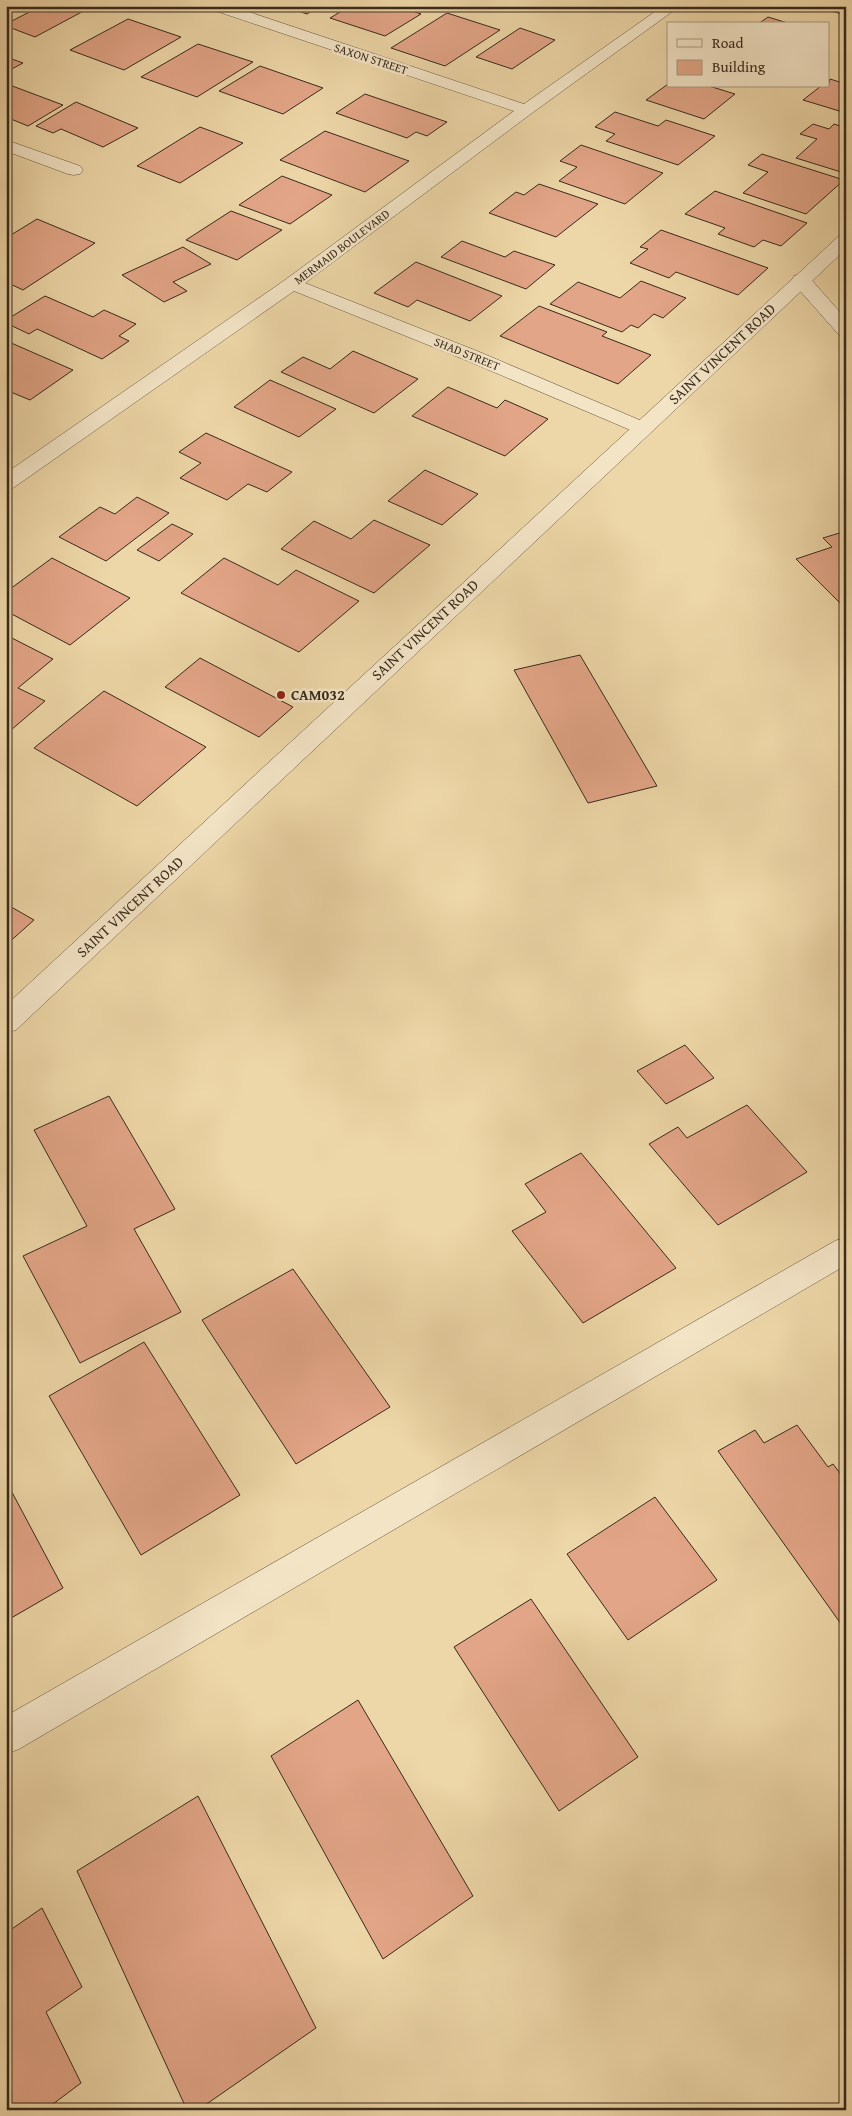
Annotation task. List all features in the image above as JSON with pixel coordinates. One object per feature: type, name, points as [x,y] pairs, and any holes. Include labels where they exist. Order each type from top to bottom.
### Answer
[{"type":"street","name":"SAXON STREET","points":[[215,6],[526,110]]},
{"type":"street","name":"MERMAID BOULEVARD","points":[[6,483],[292,284],[526,110],[673,6]]},
{"type":"street","points":[[6,144],[74,170]]},
{"type":"street","name":"SAINT VINCENT ROAD","points":[[6,1022],[846,239]]},
{"type":"street","points":[[801,280],[846,331]]},
{"type":"street","name":"SHAD STREET","points":[[292,284],[470,355],[642,428]]},
{"type":"street","points":[[6,1736],[846,1250]]},
{"type":"building","points":[[41,6],[91,7],[35,37],[6,26],[6,24]]},
{"type":"building","points":[[284,6],[319,6],[307,14]]},
{"type":"building","points":[[350,6],[398,6],[421,14],[385,36],[330,18]]},
{"type":"building","points":[[792,6],[815,6],[808,11]]},
{"type":"building","points":[[815,6],[846,6],[846,14],[845,15]]},
{"type":"building","points":[[447,13],[500,30],[445,66],[391,48]]},
{"type":"building","points":[[768,17],[784,22],[761,22]]},
{"type":"building","points":[[128,19],[181,37],[124,70],[70,50]]},
{"type":"building","points":[[520,28],[555,40],[512,69],[476,57]]},
{"type":"building","points":[[198,44],[253,62],[197,97],[141,77]]},
{"type":"building","points":[[6,57],[23,63],[6,72]]},
{"type":"building","points":[[260,66],[323,88],[283,114],[219,91]]},
{"type":"building","points":[[830,79],[846,84],[846,113],[803,100],[818,88],[830,88]]},
{"type":"building","points":[[7,84],[63,105],[28,126],[6,117]]},
{"type":"building","points":[[667,85],[667,88],[716,88],[735,94],[704,119],[646,100]]},
{"type":"building","points":[[365,94],[447,122],[427,136],[416,132],[407,138],[336,113]]},
{"type":"building","points":[[76,102],[138,128],[103,147],[61,129],[53,133],[36,126]]},
{"type":"building","points":[[615,112],[658,126],[666,120],[715,136],[678,165],[606,141],[615,134],[595,127]]},
{"type":"building","points":[[813,124],[829,129],[834,124],[846,128],[846,168],[841,172],[796,158],[817,139],[800,134]]},
{"type":"building","points":[[200,127],[243,143],[180,183],[137,166]]},
{"type":"building","points":[[325,131],[409,161],[365,192],[280,160]]},
{"type":"building","points":[[581,145],[663,173],[625,204],[559,181],[577,167],[560,161]]},
{"type":"building","points":[[762,154],[844,180],[806,214],[743,193],[768,172],[748,165]]},
{"type":"building","points":[[282,176],[332,195],[290,224],[239,205]]},
{"type":"building","points":[[539,184],[598,204],[556,237],[489,213],[516,192],[524,195]]},
{"type":"building","points":[[715,191],[807,223],[781,246],[763,240],[754,247],[718,234],[725,228],[685,214]]},
{"type":"building","points":[[231,211],[282,230],[237,260],[186,240]]},
{"type":"building","points":[[37,219],[95,243],[23,290],[6,282],[6,238]]},
{"type":"building","points":[[661,230],[768,268],[738,295],[676,272],[669,278],[630,263],[648,249],[640,247]]},
{"type":"building","points":[[462,241],[505,257],[514,251],[555,265],[526,289],[441,257]]},
{"type":"building","points":[[183,247],[211,264],[173,282],[187,291],[164,302],[122,275]]},
{"type":"building","points":[[416,262],[502,296],[470,321],[417,300],[408,307],[374,293]]},
{"type":"building","points":[[641,281],[686,298],[663,318],[654,314],[638,328],[631,325],[622,332],[550,304],[578,282],[620,298]]},
{"type":"building","points":[[45,296],[93,317],[104,310],[136,324],[119,336],[129,341],[102,359],[37,329],[29,334],[6,323],[6,320]]},
{"type":"building","points":[[539,306],[607,332],[602,336],[651,355],[618,384],[500,336]]},
{"type":"building","points":[[9,342],[73,370],[30,400],[6,390],[6,344]]},
{"type":"building","points":[[353,351],[418,379],[374,413],[281,372],[303,357],[330,369]]},
{"type":"building","points":[[270,380],[336,409],[299,437],[234,407]]},
{"type":"building","points":[[448,387],[497,408],[505,400],[548,419],[505,456],[412,416]]},
{"type":"building","points":[[206,433],[292,472],[267,492],[248,484],[227,500],[180,478],[201,463],[179,452]]},
{"type":"building","points":[[425,470],[478,494],[442,525],[388,501]]},
{"type":"building","points":[[137,497],[169,513],[106,561],[59,537],[100,507],[115,514]]},
{"type":"building","points":[[374,520],[430,545],[374,593],[281,549],[314,521],[351,539]]},
{"type":"building","points":[[172,524],[193,534],[159,561],[137,550]]},
{"type":"building","points":[[846,531],[846,609],[796,559],[832,547],[823,538]]},
{"type":"building","points":[[52,558],[130,598],[70,645],[6,611],[6,592]]},
{"type":"building","points":[[224,558],[278,585],[296,570],[359,601],[299,652],[181,593]]},
{"type":"building","points":[[6,635],[53,659],[18,688],[45,701],[11,730],[6,728]]},
{"type":"building","points":[[580,655],[657,786],[588,803],[514,670]]},
{"type":"building","points":[[200,658],[293,707],[259,737],[165,687]]},
{"type":"building","points":[[104,691],[206,747],[137,806],[34,748]]},
{"type":"building","points":[[6,904],[34,920],[6,945]]},
{"type":"building","points":[[685,1045],[714,1078],[666,1104],[637,1071]]},
{"type":"building","points":[[109,1096],[175,1209],[134,1229],[181,1312],[80,1363],[23,1256],[87,1226],[34,1130]]},
{"type":"building","points":[[747,1105],[807,1172],[718,1225],[649,1144],[678,1127],[687,1138]]},
{"type":"building","points":[[581,1153],[676,1268],[583,1323],[512,1231],[546,1212],[525,1184]]},
{"type":"building","points":[[293,1269],[390,1407],[296,1464],[202,1320]]},
{"type":"building","points":[[144,1342],[240,1495],[141,1555],[49,1396]]},
{"type":"building","points":[[797,1425],[828,1467],[833,1464],[846,1481],[846,1631],[718,1451],[755,1430],[764,1443]]},
{"type":"building","points":[[6,1481],[63,1588],[6,1621]]},
{"type":"building","points":[[655,1497],[717,1580],[628,1640],[567,1554]]},
{"type":"building","points":[[531,1599],[638,1757],[559,1811],[454,1647]]},
{"type":"building","points":[[358,1700],[473,1896],[383,1959],[271,1756]]},
{"type":"building","points":[[198,1796],[316,2028],[198,2110],[187,2110],[77,1871]]},
{"type":"building","points":[[42,1908],[82,1987],[46,2012],[81,2083],[45,2110],[6,2110],[6,1933]]},
{"type":"place","name":"CAM032","points":[[281,695]]}]
